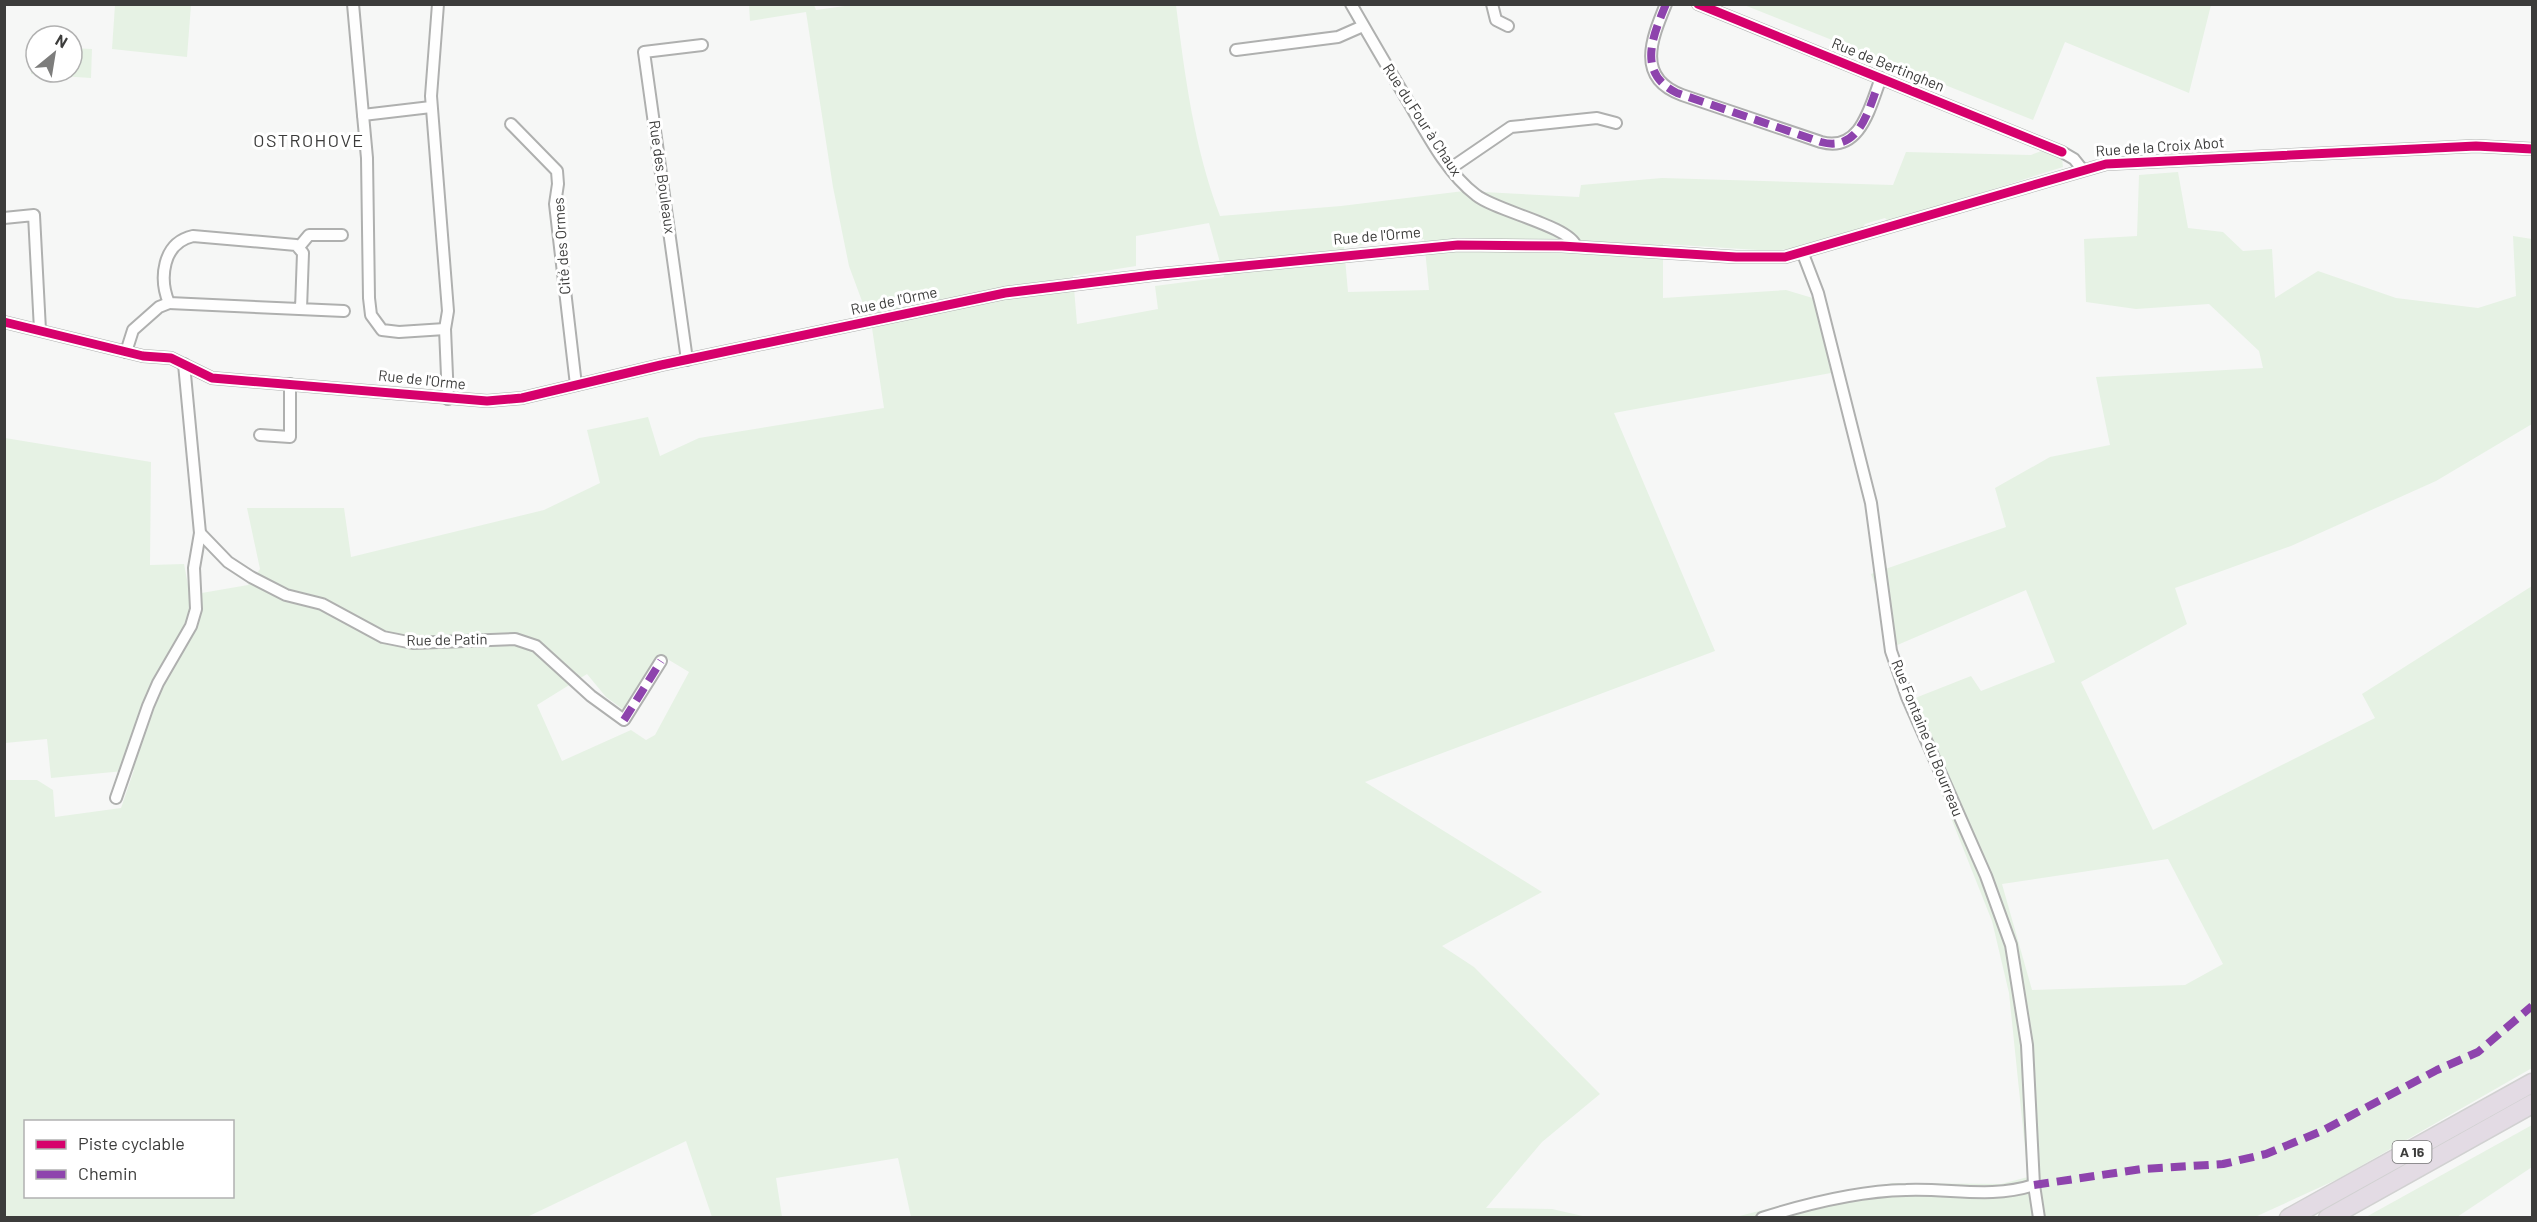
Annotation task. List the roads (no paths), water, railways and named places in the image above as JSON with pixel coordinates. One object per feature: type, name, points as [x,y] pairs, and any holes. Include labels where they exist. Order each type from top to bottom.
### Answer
[{"type":"highway","name":"A 16","points":[[2289,1218],[2532,1083]]},
{"type":"highway","name":"A 16","points":[[2328,1218],[2532,1104]]},
{"type":"highway","points":[[2346,1218],[2450,1151]]},
{"type":"street","points":[[353,4],[367,158],[370,309],[377,326],[388,332],[445,329]]},
{"type":"street","points":[[438,4],[431,107],[448,311],[445,329],[448,399]]},
{"type":"street","name":"Rue du Four à Chaux","points":[[1350,4],[1421,124],[1467,188],[1485,202],[1556,230],[1570,238],[1576,246]]},
{"type":"street","points":[[1492,4],[1496,20],[1508,26]]},
{"type":"street","points":[[1666,4],[1652,39],[1650,53],[1655,70],[1664,84],[1682,95],[1821,142],[1834,144],[1850,138],[1861,128],[1881,78]]},
{"type":"street","name":"Rue de Bertinghen","points":[[1698,4],[2062,152],[2074,159],[2082,170]]},
{"type":"street","points":[[1236,50],[1338,37],[1363,26]]},
{"type":"street","name":"Rue des Bouleaux","points":[[687,360],[644,52],[702,45]]},
{"type":"street","points":[[363,115],[431,107]]},
{"type":"street","points":[[1451,168],[1511,127],[1597,118],[1616,123]]},
{"type":"street","name":"Cité des Ormes","points":[[511,124],[550,163],[558,176],[556,209],[576,385]]},
{"type":"street","name":"Rue de la Croix Abot","points":[[1803,254],[2111,163],[2476,146],[2532,149]]},
{"type":"street","points":[[4,218],[34,215],[40,330]]},
{"type":"street","points":[[299,247],[309,235],[342,235]]},
{"type":"street","points":[[169,303],[163,279],[166,261],[173,248],[189,237],[228,238],[291,244],[299,247],[303,253],[301,309]]},
{"type":"street","name":"Rue de l'Orme","points":[[4,322],[145,357],[171,358],[212,378],[448,399],[511,400],[687,360],[1005,293],[1066,285],[1432,246],[1576,246],[1767,258],[1803,254]]},
{"type":"street","name":"Rue Fontaine du Bourreau","points":[[1803,254],[1818,293],[1872,510],[1891,651],[1907,697],[1988,882],[2011,945],[2027,1045],[2034,1185],[2039,1218]]},
{"type":"street","points":[[126,352],[133,330],[159,307],[169,303],[344,310]]},
{"type":"street","points":[[116,798],[154,690],[194,619],[194,568],[200,533],[183,364]]},
{"type":"street","points":[[260,435],[290,437],[290,384]]},
{"type":"street","name":"Rue de Patin","points":[[200,533],[228,562],[251,578],[286,595],[322,604],[383,637],[413,643],[507,639],[529,642],[591,696],[624,720],[662,661]]},
{"type":"street","points":[[1762,1218],[1807,1204],[1864,1193],[1924,1190],[2004,1193],[2034,1185]]},
{"type":"district","name":"OSTROHOVE","points":[[309,141]]}]
